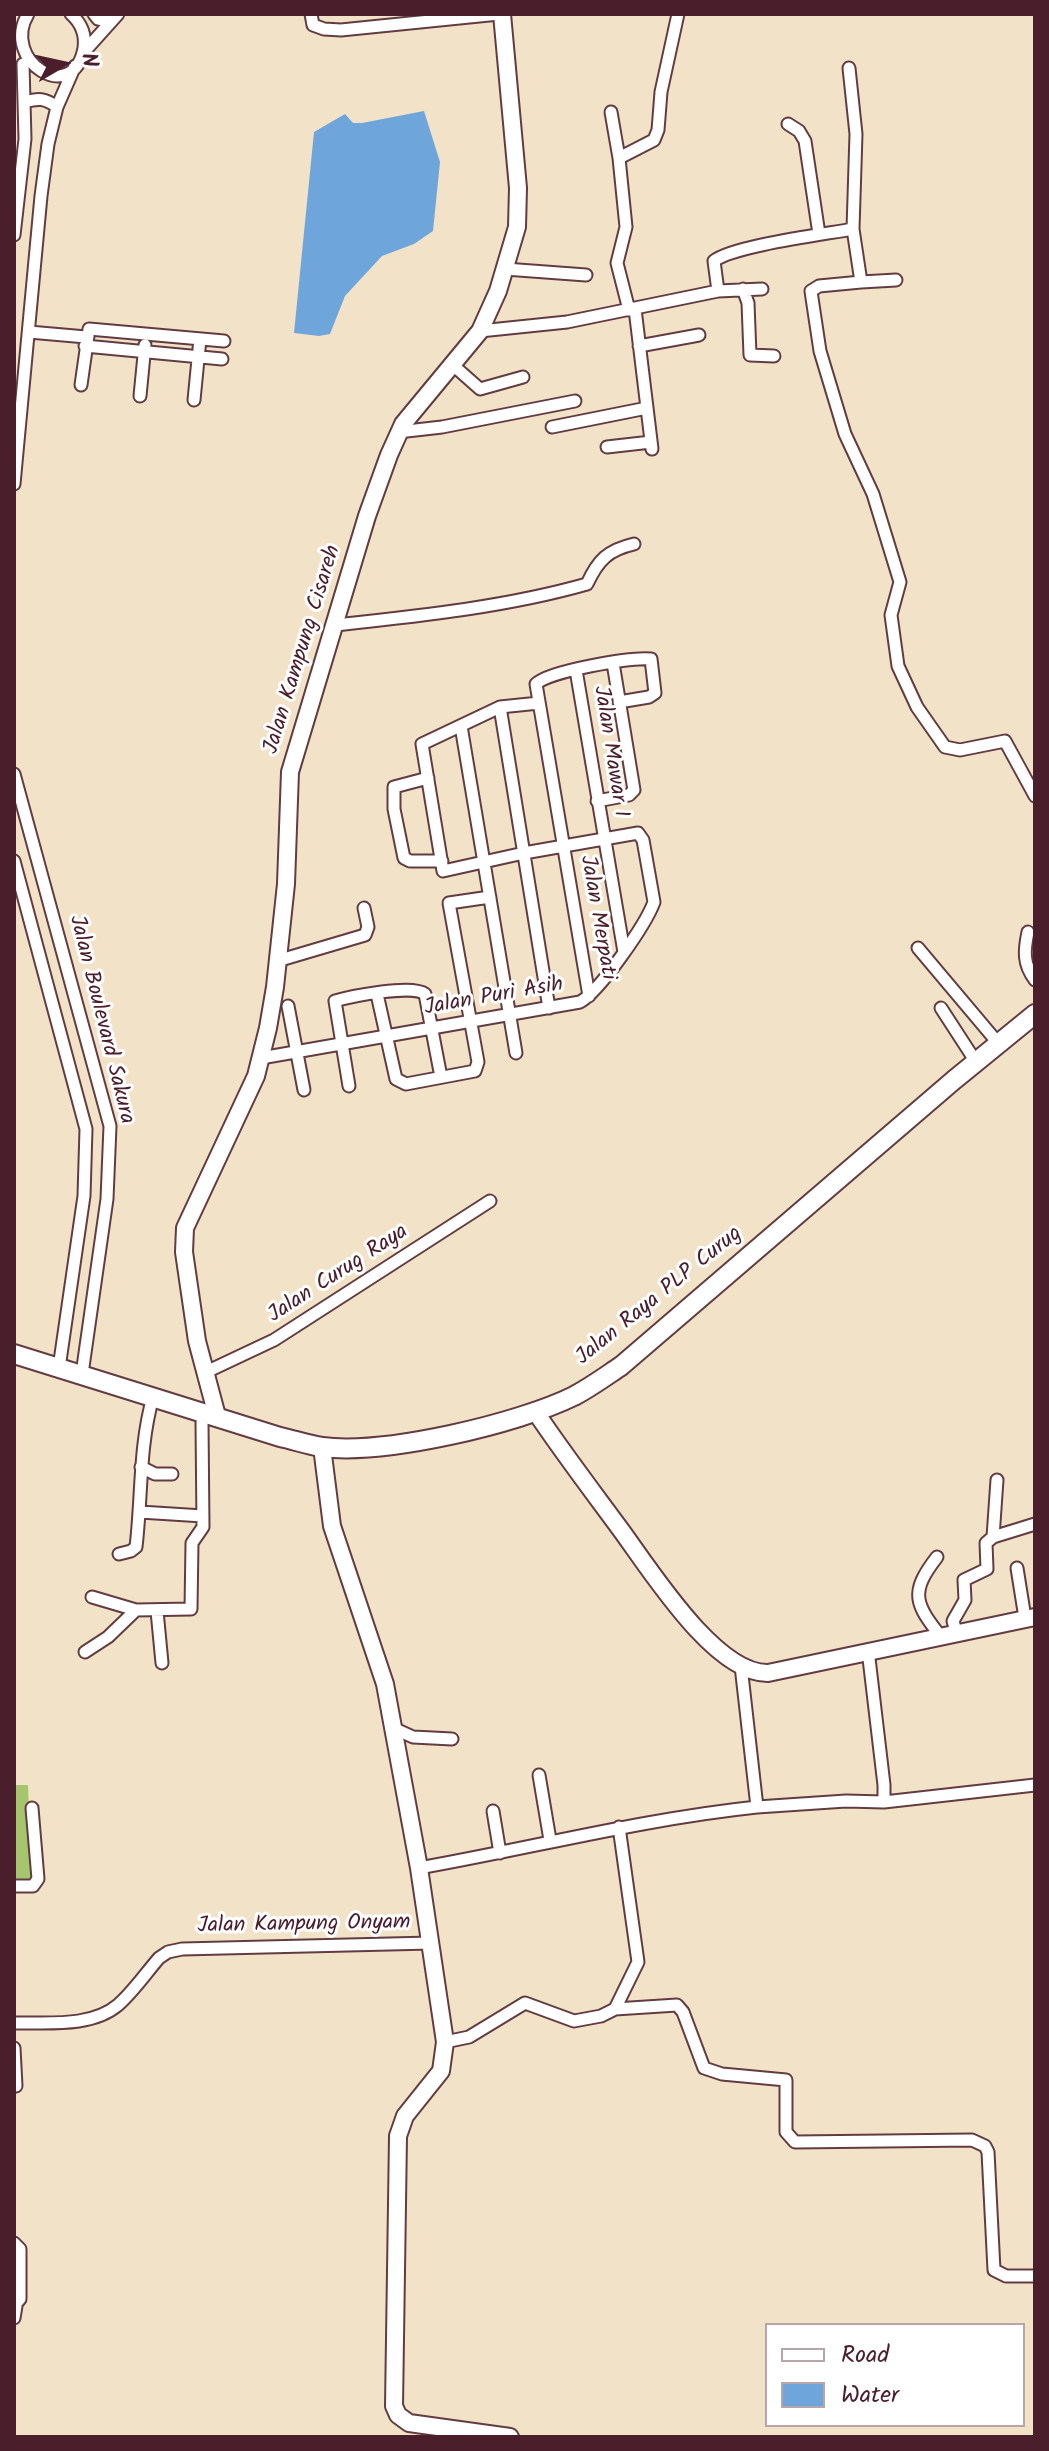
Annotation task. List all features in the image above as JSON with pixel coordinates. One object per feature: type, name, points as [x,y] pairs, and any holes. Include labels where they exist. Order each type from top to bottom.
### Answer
[{"type":"main road","name":"Jalan Raya PLP Curug","points":[[14,1354],[280,1437],[322,1447],[374,1446],[426,1439],[535,1411],[574,1395],[621,1366],[1035,1014]]},
{"type":"street","points":[[28,14],[18,26],[15,38],[15,51],[23,64],[34,73],[48,77],[63,74],[75,66]]},
{"type":"street","points":[[71,14],[82,28],[85,41],[83,54]]},
{"type":"street","points":[[94,14],[98,19],[114,18]]},
{"type":"street","points":[[311,14],[313,25],[341,30],[501,14]]},
{"type":"street","name":"Jalan Kampung Cisareh","points":[[212,1414],[184,1252],[185,1228],[256,1076],[261,1058],[275,987],[286,884],[290,772],[367,516],[398,432],[480,331],[505,269],[517,227],[518,208],[501,14]]},
{"type":"street","points":[[619,158],[654,140],[678,14]]},
{"type":"street","points":[[14,484],[41,196],[57,107],[75,66],[114,18]]},
{"type":"street","points":[[14,235],[25,139],[23,64]]},
{"type":"street","points":[[849,68],[856,134],[853,229],[861,282]]},
{"type":"street","points":[[25,102],[37,98],[57,107]]},
{"type":"street","points":[[607,447],[652,446],[632,309],[617,263],[626,227],[611,112]]},
{"type":"street","points":[[788,124],[799,131],[805,141],[819,234]]},
{"type":"street","points":[[718,291],[714,261],[717,257],[853,229]]},
{"type":"street","points":[[505,269],[586,275]]},
{"type":"street","points":[[896,280],[819,286],[811,291],[820,351],[845,434],[873,494],[900,582],[891,615],[898,666],[917,707],[945,747],[960,750],[1005,741],[1035,796]]},
{"type":"street","points":[[743,289],[748,303],[750,355],[774,356]]},
{"type":"street","points":[[480,331],[567,322],[718,291],[762,289]]},
{"type":"street","points":[[81,385],[87,331],[91,328],[224,341]]},
{"type":"street","points":[[29,332],[145,351],[222,359]]},
{"type":"street","points":[[140,396],[146,334]]},
{"type":"street","points":[[639,346],[699,335]]},
{"type":"street","points":[[194,400],[200,339]]},
{"type":"street","points":[[454,366],[480,389],[523,377]]},
{"type":"street","points":[[398,432],[454,425],[575,401]]},
{"type":"street","points":[[552,427],[647,408]]},
{"type":"street","points":[[335,625],[563,591],[587,584],[605,554],[634,544]]},
{"type":"street","points":[[428,778],[394,787],[394,809],[406,860],[443,866],[428,778],[422,744],[500,707],[539,703],[537,681],[576,670],[649,658],[655,693],[649,697],[619,702]]},
{"type":"street","points":[[597,801],[629,795],[634,790],[613,663]]},
{"type":"street","name":"Jalan Mawar I","points":[[576,670],[624,952]]},
{"type":"street","name":"Jalan Merpati","points":[[539,703],[589,996]]},
{"type":"street","points":[[500,707],[549,1008]]},
{"type":"street","points":[[461,726],[516,1053]]},
{"type":"street","name":"Jalan Boulevard Sakura","points":[[14,774],[110,1126],[107,1199],[82,1374]]},
{"type":"street","name":"Jalan Puri Asih","points":[[261,1058],[580,1002],[589,996],[624,952],[654,902],[638,833],[483,862],[443,866]]},
{"type":"street","name":"Jalan Boulevard Sakura","points":[[14,861],[86,1129],[84,1196],[59,1368]]},
{"type":"street","points":[[377,994],[396,1079],[400,1083],[475,1071],[478,1067],[449,903],[490,897]]},
{"type":"street","points":[[277,961],[365,935],[368,927],[364,908]]},
{"type":"street","points":[[1028,932],[1024,952],[1035,980]]},
{"type":"street","points":[[918,948],[998,1043]]},
{"type":"street","points":[[42,962],[64,956]]},
{"type":"street","points":[[349,1086],[335,1001],[377,994],[423,990],[441,1077]]},
{"type":"street","points":[[288,1006],[304,1090]]},
{"type":"street","points":[[941,1008],[976,1062]]},
{"type":"street","name":"Jalan Curug Raya","points":[[204,1373],[274,1340],[490,1201]]},
{"type":"street","points":[[119,1554],[136,1547],[145,1426],[153,1397]]},
{"type":"street","points":[[535,1411],[667,1594],[704,1637],[741,1666],[757,1673],[1030,1617],[1017,1568]]},
{"type":"street","points":[[92,1597],[136,1610],[191,1609],[192,1543],[203,1527],[202,1422],[212,1414]]},
{"type":"street","points":[[322,1447],[332,1526],[385,1684],[419,1868],[445,2042],[441,2071],[405,2116],[398,2136],[393,2401],[398,2415],[409,2423],[460,2434],[510,2437]]},
{"type":"street","points":[[141,1467],[155,1474],[172,1474]]},
{"type":"street","points":[[993,1537],[997,1480]]},
{"type":"street","points":[[140,1512],[203,1516]]},
{"type":"street","points":[[949,1636],[953,1621],[965,1600],[964,1580],[987,1569],[986,1543],[993,1537],[1035,1524]]},
{"type":"street","points":[[937,1557],[921,1578],[919,1599],[921,1609],[949,1636]]},
{"type":"street","points":[[85,1652],[108,1637],[136,1610]]},
{"type":"street","points":[[157,1611],[162,1663]]},
{"type":"street","points":[[868,1650],[884,1802]]},
{"type":"street","points":[[741,1666],[757,1807]]},
{"type":"street","points":[[393,1728],[413,1737],[452,1739]]},
{"type":"street","points":[[539,1775],[550,1840]]},
{"type":"street","points":[[419,1868],[619,1827],[757,1807],[846,1801],[884,1802],[1035,1785]]},
{"type":"street","points":[[14,1886],[33,1886],[38,1879],[32,1808]]},
{"type":"street","points":[[493,1811],[500,1853]]},
{"type":"street","points":[[615,2009],[638,1962],[619,1827]]},
{"type":"street","name":"Jalan Kampung Onyam","points":[[14,2023],[76,2021],[103,2014],[115,2007],[159,1958],[182,1949],[431,1943]]},
{"type":"street","points":[[445,2042],[469,2037],[525,2003],[574,2021],[601,2016],[615,2009],[677,2005],[683,2012],[704,2068],[722,2074],[786,2080],[786,2132],[795,2142],[938,2139],[979,2142],[988,2152],[994,2270],[1006,2276],[1035,2276]]},
{"type":"street","points":[[14,2048],[16,2086]]},
{"type":"street","points":[[14,2243],[20,2249],[20,2299],[15,2310]]},
{"type":"green space","points":[[14,1785],[28,1785],[31,1881],[14,1881]]},
{"type":"water","points":[[424,111],[440,162],[433,231],[414,244],[382,256],[345,296],[330,334],[294,333],[314,132],[345,114],[353,123],[362,123]]}]
